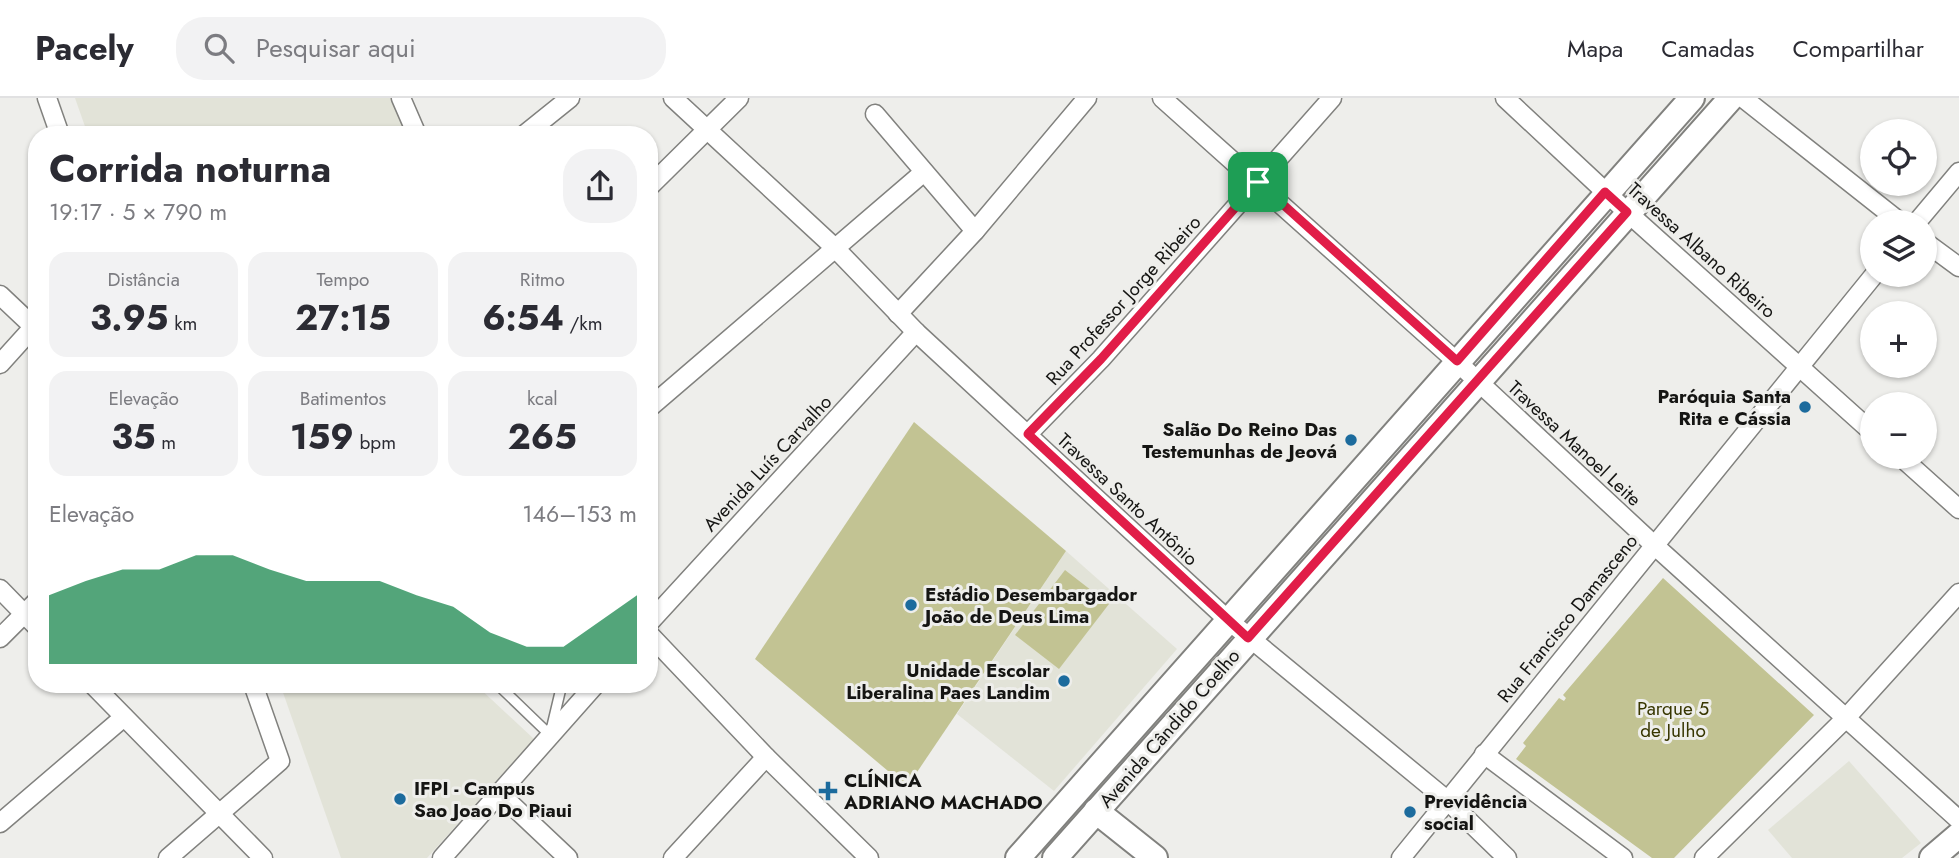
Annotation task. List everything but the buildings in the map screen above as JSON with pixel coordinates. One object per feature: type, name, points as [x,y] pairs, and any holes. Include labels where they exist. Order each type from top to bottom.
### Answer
[{"type":"main road","name":"Avenida Cândido Coelho","points":[[1017,858],[1605,192],[1692,98]]},
{"type":"main road","name":"Avenida Cândido Coelho","points":[[1055,858],[1731,98]]},
{"type":"main road","points":[[1091,818],[1128,858]]},
{"type":"main road","points":[[1091,818],[1155,858]]},
{"type":"main road","points":[[1932,858],[1959,835]]},
{"type":"street","points":[[47,98],[57,126]]},
{"type":"street","points":[[401,98],[413,126]]},
{"type":"street","points":[[535,126],[570,98]]},
{"type":"street","name":"Travessa Santo Antônio","points":[[673,98],[834,247],[916,332],[1227,620],[1448,800],[1507,858]]},
{"type":"street","points":[[658,178],[739,98]]},
{"type":"street","points":[[898,314],[975,231],[1087,98]]},
{"type":"street","name":"Travessa Manoel Leite","points":[[1163,98],[1457,361],[1654,545],[1959,820]]},
{"type":"street","name":"Rua Professor Jorge Ribeiro","points":[[1028,434],[1101,359],[1332,98]]},
{"type":"street","name":"Travessa Albano Ribeiro","points":[[1505,98],[1605,192],[1860,421]]},
{"type":"street","points":[[1743,98],[1885,210]]},
{"type":"street","points":[[875,114],[975,231]]},
{"type":"street","points":[[658,400],[924,172]]},
{"type":"street","points":[[1927,210],[1959,172]]},
{"type":"street","points":[[1937,251],[1959,267]]},
{"type":"street","name":"Rua Francisco Damasceno","points":[[1401,858],[1864,287]]},
{"type":"street","points":[[0,295],[28,320]]},
{"type":"street","name":"Avenida Luís Carvalho","points":[[658,607],[916,332]]},
{"type":"street","points":[[0,364],[28,335]]},
{"type":"street","points":[[1914,469],[1959,509]]},
{"type":"street","points":[[0,589],[28,607]]},
{"type":"street","points":[[1704,858],[1845,719],[1959,593]]},
{"type":"street","points":[[0,638],[28,610]]},
{"type":"street","points":[[658,643],[766,757],[869,858]]},
{"type":"street","points":[[101,693],[262,858]]},
{"type":"street","points":[[168,858],[280,761],[256,693]]},
{"type":"street","points":[[442,858],[588,693]]},
{"type":"street","points":[[0,824],[124,717]]},
{"type":"street","points":[[1483,754],[1623,858]]},
{"type":"street","points":[[673,858],[766,757]]},
{"type":"street","points":[[499,793],[568,858]]},
{"type":"lane","points":[[506,693],[550,735]]},
{"type":"lane","points":[[550,735],[560,693]]},
{"type":"shaded area","points":[[75,98],[396,98],[407,126],[85,126]]},
{"type":"shaded area","name":"Unidade Escolar Liberalina Paes Landim","points":[[1066,551],[1177,649],[1054,791],[957,714]]},
{"type":"shaded area","name":"IFPI - Campus Sao Joao Do Piaui","points":[[283,693],[485,693],[534,739],[427,858],[341,858]]},
{"type":"shaded area","points":[[1849,761],[1921,843],[1902,858],[1792,858],[1768,830]]},
{"type":"green space","name":"Estádio Desembargador João de Deus Lima","points":[[914,422],[1066,551],[907,787],[755,659]]},
{"type":"green space","points":[[1065,570],[1109,604],[1059,669],[1015,635]]},
{"type":"green space","name":"Parque 5 de Julho","points":[[1663,578],[1814,715],[1674,858],[1652,858],[1516,759],[1526,746],[1523,743],[1559,698],[1564,701],[1566,698],[1563,695]]},
{"type":"place","name":"Paróquia Santa Rita e Cássia","points":[[1805,407]]},
{"type":"place","name":"Salão Do Reino Das Testemunhas de Jeová","points":[[1351,440]]},
{"type":"place","name":"Estádio Desembargador João de Deus Lima","points":[[911,605]]},
{"type":"place","name":"Unidade Escolar Liberalina Paes Landim","points":[[1064,681]]},
{"type":"place","name":"CLÍNICA ADRIANO MACHADO","points":[[828,791]]},
{"type":"place","name":"IFPI - Campus Sao Joao Do Piaui","points":[[400,799]]},
{"type":"place","name":"Previdência social","points":[[1410,812]]},
{"type":"route","points":[[1258,182],[1457,361],[1605,192],[1627,212],[1479,382],[1248,638],[1028,434],[1101,359],[1258,182]]}]
